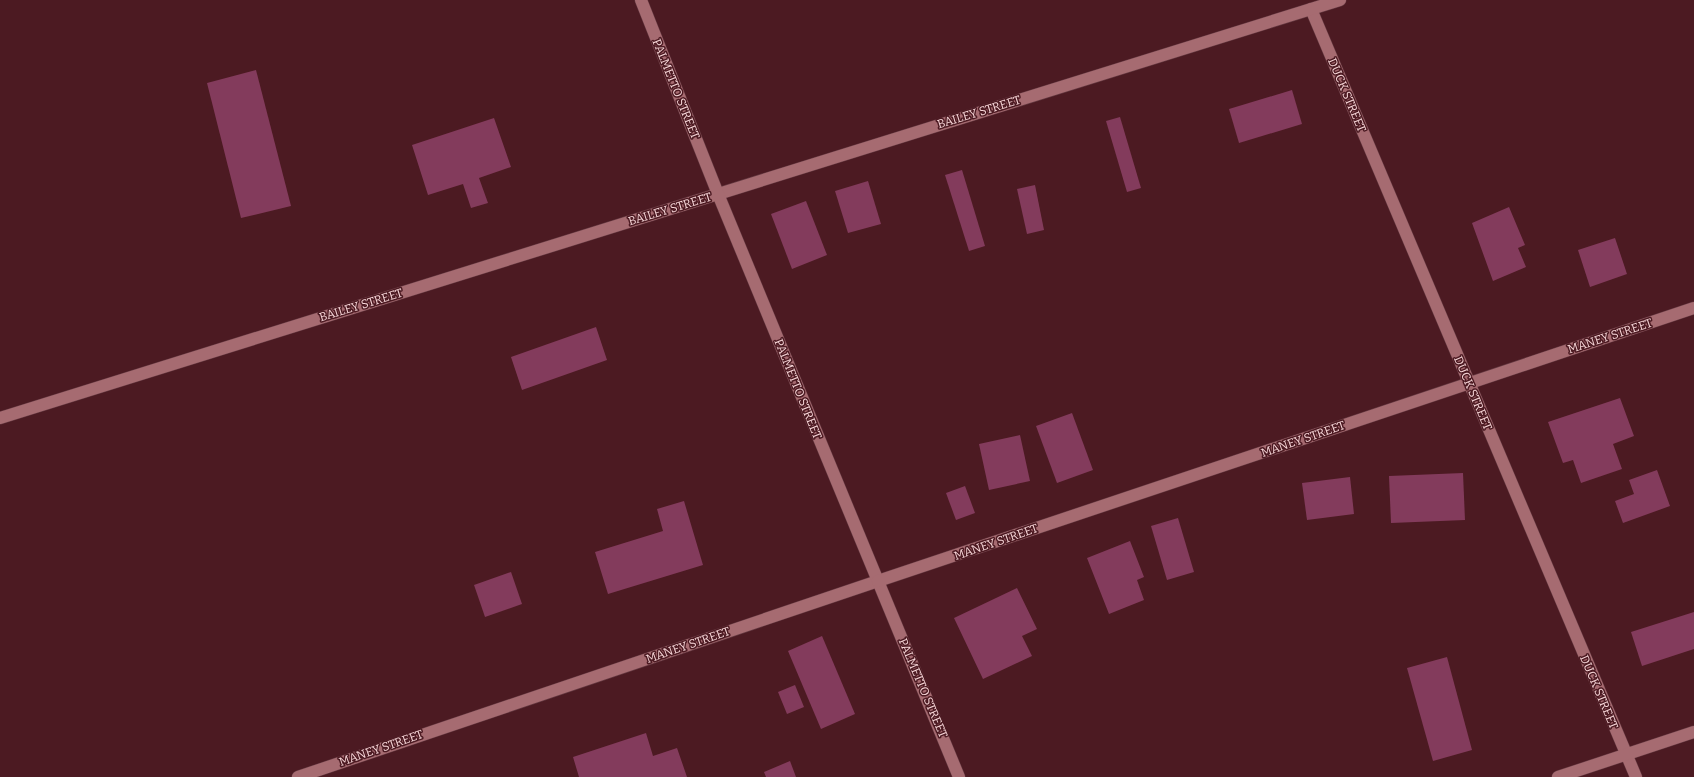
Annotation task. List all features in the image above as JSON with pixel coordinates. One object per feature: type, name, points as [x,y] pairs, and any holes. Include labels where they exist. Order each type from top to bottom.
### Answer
[{"type":"street","name":"PALMETTO STREET","points":[[641,0],[718,194],[960,777]]},
{"type":"street","name":"BAILEY STREET","points":[[0,418],[1340,0]]},
{"type":"street","name":"DUCK STREET","points":[[1311,9],[1636,777]]},
{"type":"street","name":"MANEY STREET","points":[[298,777],[1694,308]]},
{"type":"street","points":[[1558,777],[1694,732]]},
{"type":"building","points":[[256,70],[291,206],[241,218],[207,83]]},
{"type":"building","points":[[1292,90],[1302,124],[1239,143],[1229,109]]},
{"type":"building","points":[[1120,117],[1141,188],[1127,192],[1106,121]]},
{"type":"building","points":[[494,118],[511,167],[479,178],[488,203],[471,208],[463,184],[428,195],[412,145]]},
{"type":"building","points":[[962,170],[985,246],[969,251],[945,175]]},
{"type":"building","points":[[868,181],[881,224],[848,233],[835,191]]},
{"type":"building","points":[[1035,185],[1044,230],[1027,234],[1017,189]]},
{"type":"building","points":[[806,201],[827,255],[792,269],[771,214]]},
{"type":"building","points":[[1509,207],[1525,245],[1518,248],[1526,267],[1493,281],[1472,223]]},
{"type":"building","points":[[1615,238],[1627,274],[1590,287],[1578,250]]},
{"type":"building","points":[[596,327],[607,360],[522,390],[511,357]]},
{"type":"building","points":[[1620,398],[1634,436],[1613,444],[1622,469],[1581,483],[1573,460],[1563,463],[1548,422]]},
{"type":"building","points":[[1072,413],[1093,470],[1057,483],[1036,426]]},
{"type":"building","points":[[1020,435],[1030,481],[989,490],[979,444]]},
{"type":"building","points":[[1657,470],[1670,506],[1623,523],[1615,501],[1634,494],[1629,480]]},
{"type":"building","points":[[1463,473],[1465,520],[1391,523],[1389,476]]},
{"type":"building","points":[[1350,477],[1354,514],[1307,520],[1302,483]]},
{"type":"building","points":[[965,486],[975,513],[956,520],[946,493]]},
{"type":"building","points":[[684,501],[703,565],[608,594],[595,552],[663,531],[657,509]]},
{"type":"building","points":[[1178,518],[1194,572],[1167,580],[1151,526]]},
{"type":"building","points":[[1130,541],[1144,577],[1137,580],[1144,600],[1109,614],[1087,558]]},
{"type":"building","points":[[511,572],[522,604],[485,617],[474,585]]},
{"type":"building","points":[[1017,588],[1037,629],[1022,636],[1032,656],[983,679],[954,618]]},
{"type":"building","points":[[1694,612],[1694,649],[1642,666],[1631,632]]},
{"type":"building","points":[[822,636],[855,714],[821,729],[788,651]]},
{"type":"building","points":[[1447,657],[1472,750],[1433,761],[1407,668]]},
{"type":"building","points":[[795,685],[804,707],[787,714],[778,692]]},
{"type":"building","points":[[646,733],[653,756],[677,748],[687,777],[579,777],[573,757]]},
{"type":"building","points":[[790,761],[796,777],[766,777],[764,772]]}]
